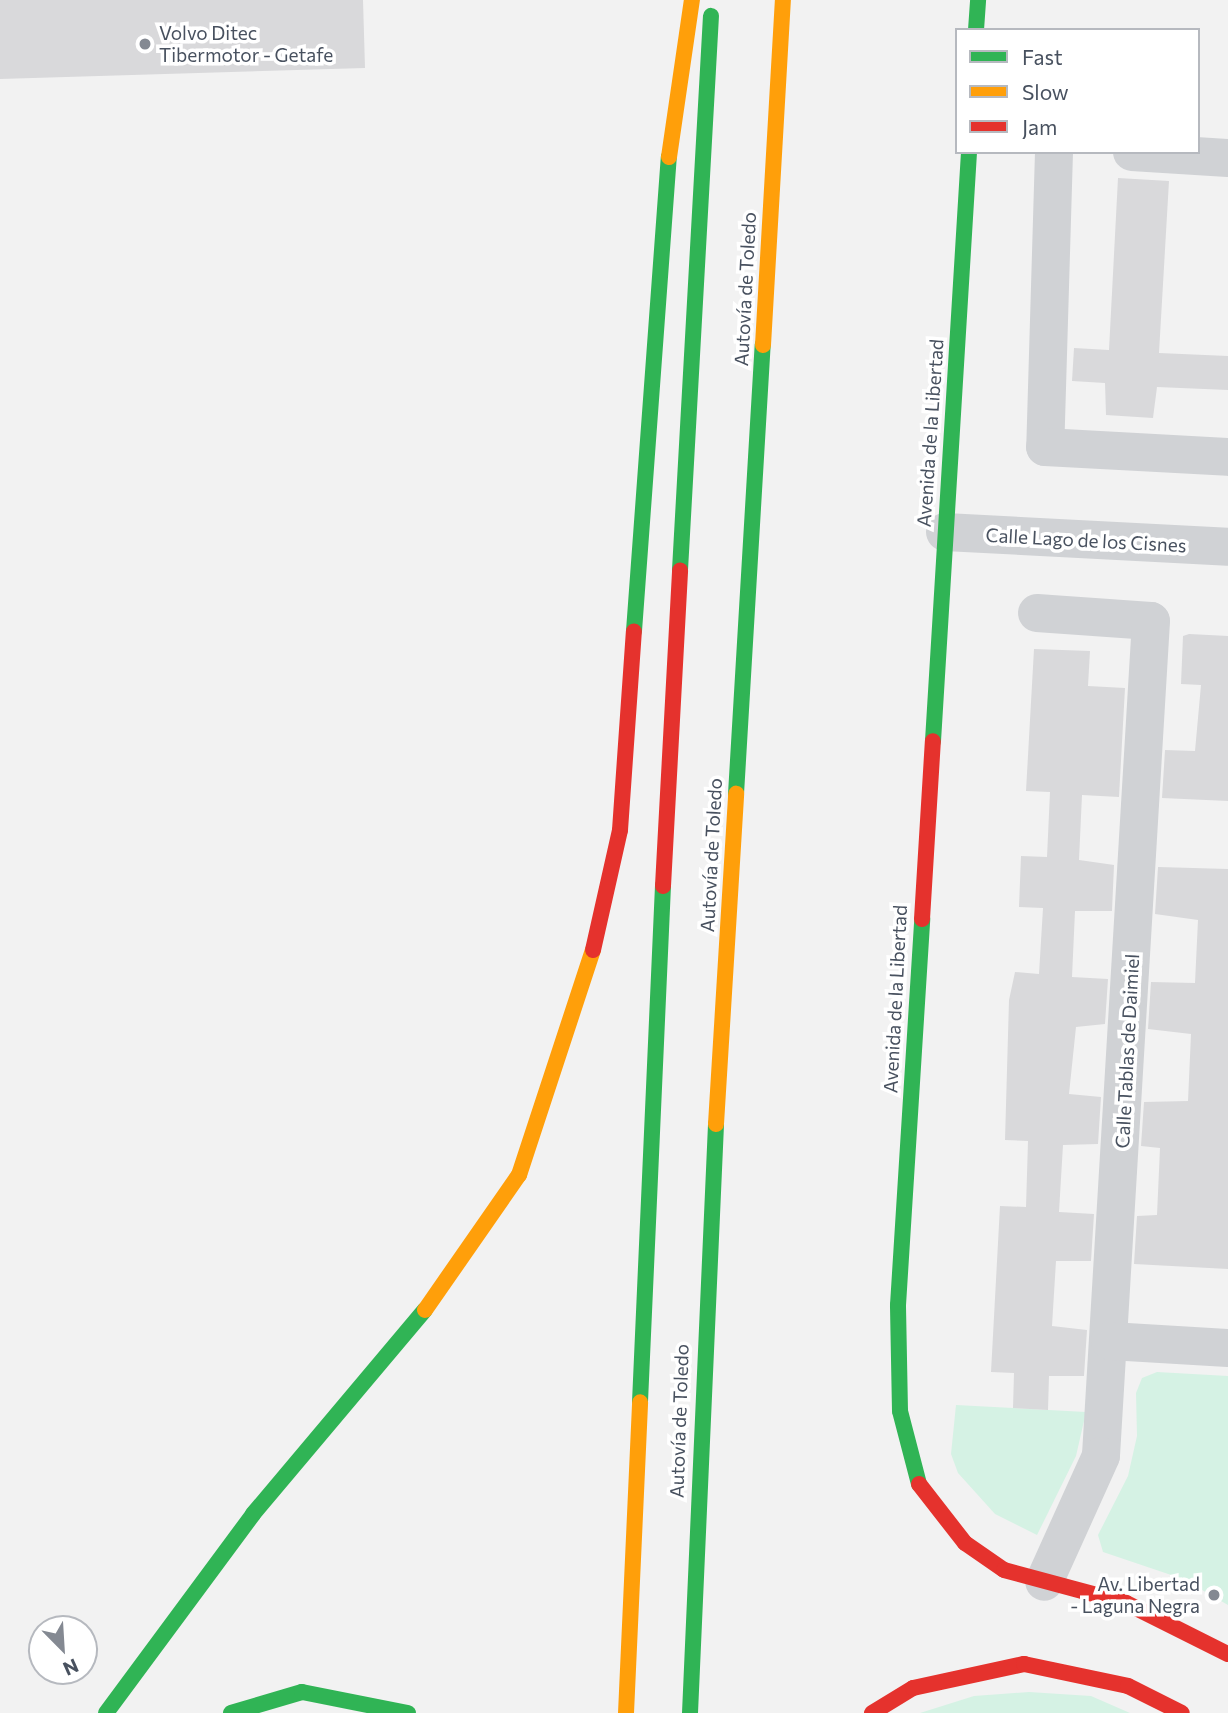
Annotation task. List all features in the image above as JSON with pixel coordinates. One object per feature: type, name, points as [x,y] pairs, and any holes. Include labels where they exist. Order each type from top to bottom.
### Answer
[{"type":"main road","points":[[107,1713],[253,1514],[435,1299],[519,1175],[589,970],[620,830],[670,140],[692,0]]},
{"type":"main road","name":"Autovía de Toledo","points":[[626,1713],[666,810],[712,0]]},
{"type":"main road","name":"Autovía de Toledo","points":[[690,1713],[704,1333],[783,0]]},
{"type":"main road","points":[[976,28],[978,0]]},
{"type":"main road","name":"Avenida de la Libertad","points":[[969,154],[898,1305],[900,1411],[917,1482],[932,1509],[965,1543],[1004,1570],[1126,1602],[1228,1654]]},
{"type":"main road","points":[[872,1713],[913,1688],[1024,1664],[1128,1686],[1182,1713]]},
{"type":"main road","points":[[231,1713],[302,1692],[408,1713]]},
{"type":"street","points":[[1054,154],[1045,447],[1228,457]]},
{"type":"street","points":[[1164,154],[1228,158]]},
{"type":"street","name":"Calle Lago de los Cisnes","points":[[945,532],[1228,547]]},
{"type":"street","name":"Calle Tablas de Daimiel","points":[[1037,613],[1151,621],[1111,1341],[1101,1457],[1044,1582]]},
{"type":"street","points":[[1111,1341],[1228,1348]]},
{"type":"green space","points":[[1157,1372],[1228,1376],[1228,1605],[1183,1579],[1103,1552],[1098,1535],[1128,1476],[1137,1436],[1136,1393],[1142,1378]]},
{"type":"green space","points":[[956,1405],[1086,1412],[1076,1456],[1037,1535],[995,1514],[958,1473],[951,1454]]},
{"type":"green space","points":[[1029,1692],[1091,1696],[1130,1713],[920,1713],[974,1696]]},
{"type":"building","points":[[0,0],[363,0],[365,68],[0,79]]},
{"type":"building","points":[[1118,178],[1169,181],[1159,353],[1228,356],[1228,390],[1157,387],[1153,418],[1106,415],[1105,383],[1072,381],[1074,348],[1109,350]]},
{"type":"building","points":[[1183,636],[1228,636],[1228,801],[1162,798],[1165,750],[1195,751],[1201,685],[1181,684]]},
{"type":"building","points":[[1034,649],[1090,651],[1088,686],[1125,688],[1119,797],[1082,795],[1079,860],[1114,865],[1112,911],[1075,911],[1072,977],[1108,979],[1105,1024],[1076,1027],[1069,1094],[1101,1097],[1098,1144],[1063,1145],[1059,1212],[1094,1214],[1091,1261],[1056,1261],[1052,1326],[1087,1330],[1084,1376],[1049,1376],[1048,1410],[1013,1408],[1014,1373],[991,1372],[1000,1206],[1026,1207],[1028,1141],[1005,1140],[1009,1000],[1015,972],[1039,974],[1043,908],[1019,907],[1021,856],[1047,857],[1050,792],[1026,791]]},
{"type":"building","points":[[1158,867],[1228,869],[1228,1269],[1134,1264],[1137,1216],[1157,1215],[1160,1148],[1141,1146],[1144,1102],[1188,1101],[1191,1034],[1148,1029],[1151,982],[1195,983],[1198,920],[1155,914]]},
{"type":"traffic: fast","points":[[976,28],[978,0]]},
{"type":"traffic: fast","points":[[680,570],[711,16]]},
{"type":"traffic: fast","points":[[933,741],[969,154]]},
{"type":"traffic: fast","points":[[634,631],[669,157]]},
{"type":"traffic: fast","points":[[736,794],[763,345]]},
{"type":"traffic: fast","points":[[640,1402],[663,886]]},
{"type":"traffic: fast","points":[[919,1484],[900,1411],[898,1305],[922,919]]},
{"type":"traffic: fast","points":[[690,1713],[716,1124]]},
{"type":"traffic: fast","points":[[106,1713],[253,1514],[425,1310]]},
{"type":"traffic: fast","points":[[231,1713],[302,1692],[408,1713]]},
{"type":"traffic: slow","points":[[669,157],[692,0]]},
{"type":"traffic: slow","points":[[763,345],[783,0]]},
{"type":"traffic: slow","points":[[716,1124],[736,794]]},
{"type":"traffic: slow","points":[[425,1310],[519,1175],[593,950]]},
{"type":"traffic: slow","points":[[626,1713],[640,1402]]},
{"type":"traffic: jam","points":[[663,886],[680,570]]},
{"type":"traffic: jam","points":[[593,950],[620,830],[634,631]]},
{"type":"traffic: jam","points":[[922,919],[933,741]]},
{"type":"traffic: jam","points":[[919,1484],[965,1543],[1004,1570],[1126,1603],[1228,1654]]},
{"type":"traffic: jam","points":[[872,1713],[913,1688],[1024,1664],[1128,1686],[1182,1713]]},
{"type":"place","name":"Volvo Ditec Tibermotor - Getafe","points":[[145,44]]},
{"type":"place","name":"Av. Libertad - Laguna Negra","points":[[1214,1595]]}]
